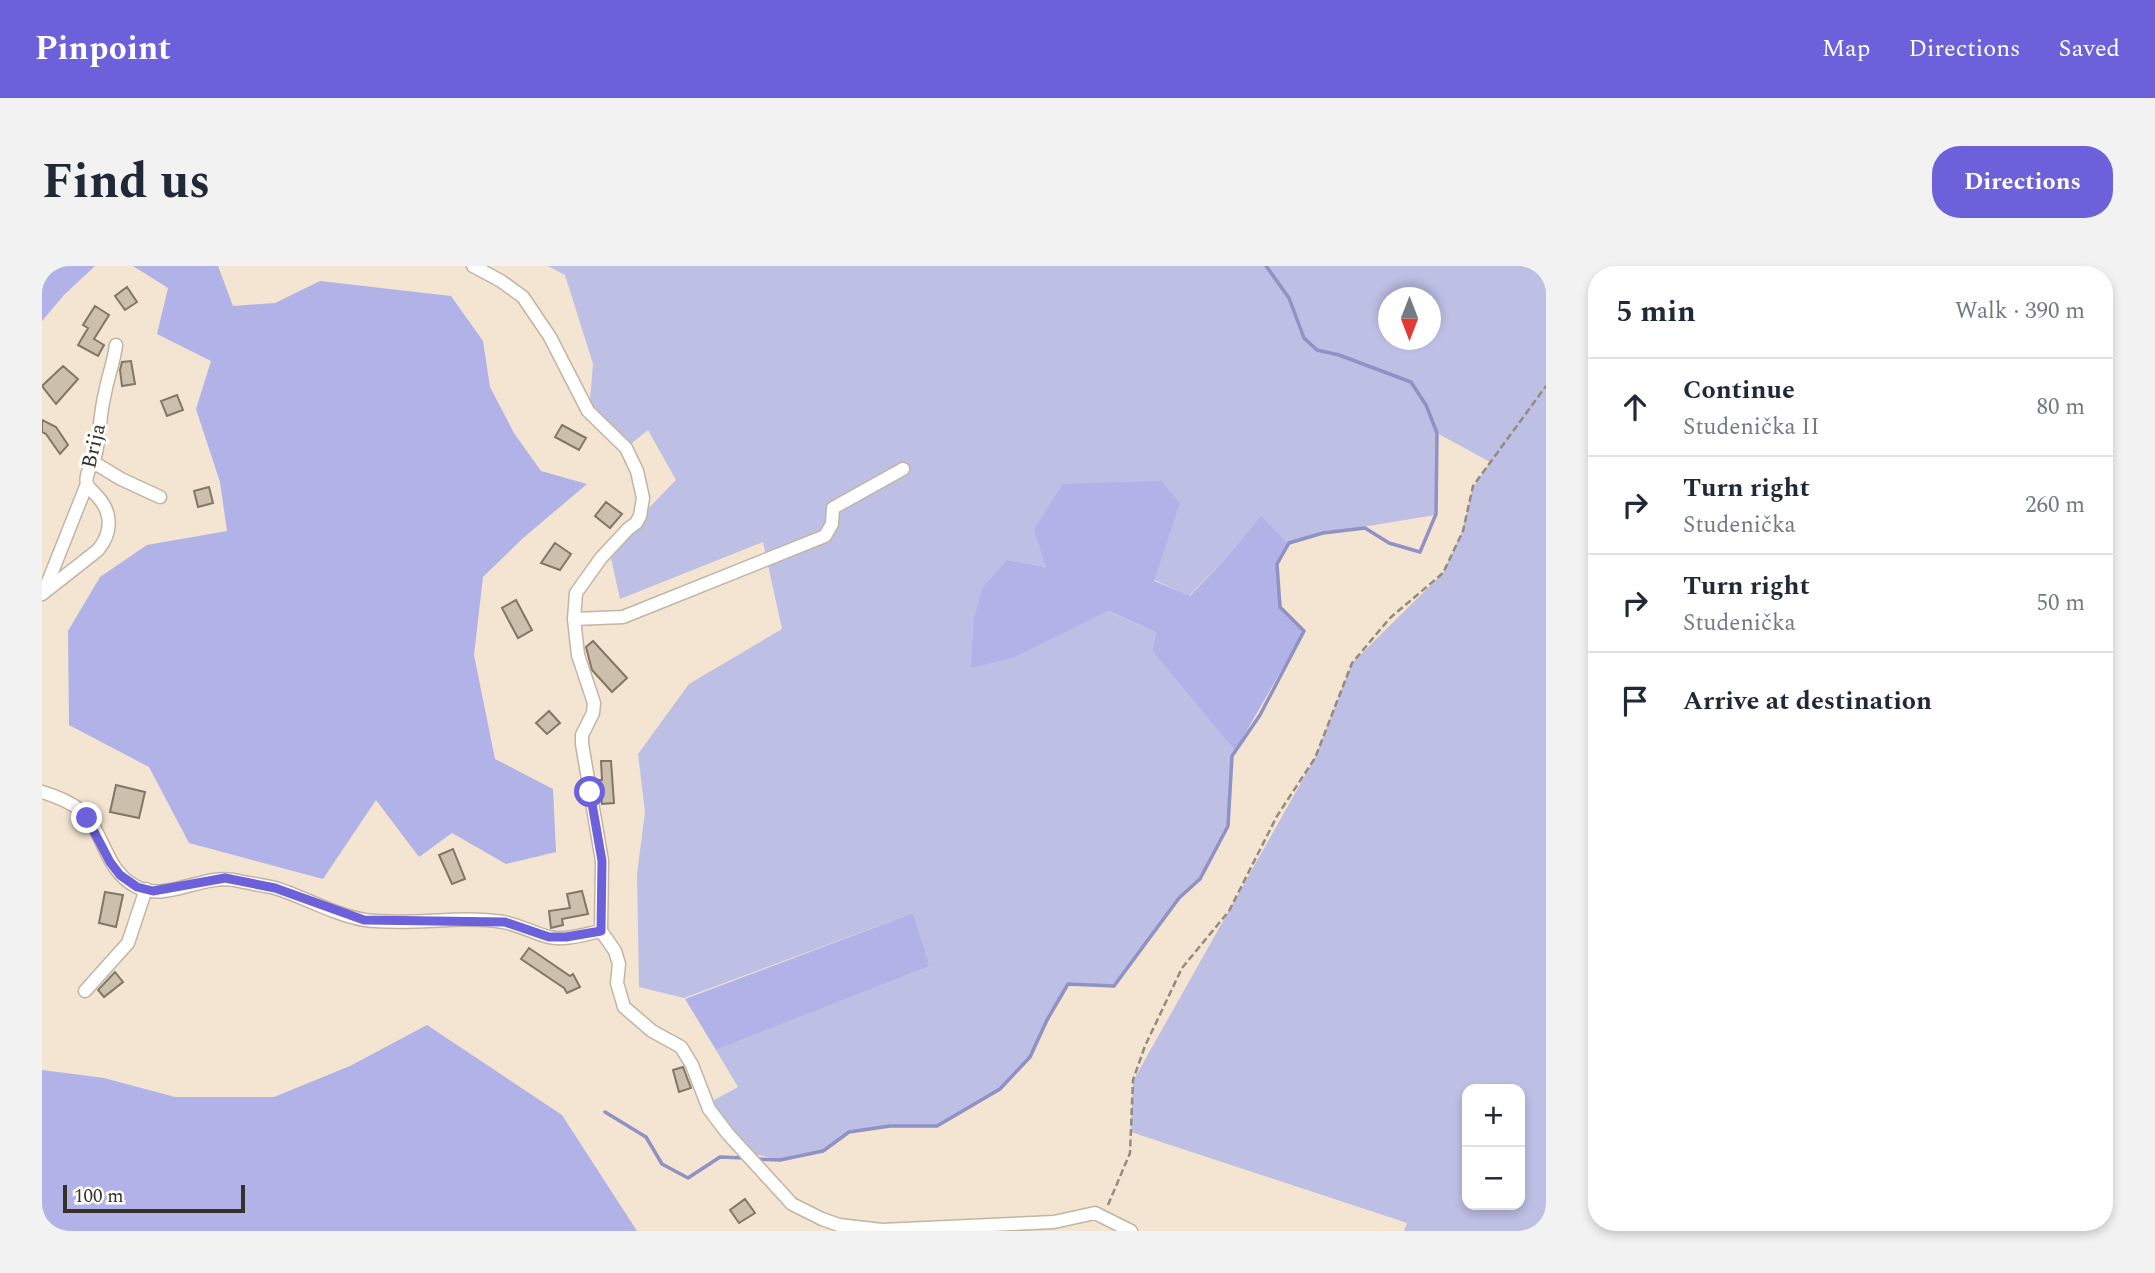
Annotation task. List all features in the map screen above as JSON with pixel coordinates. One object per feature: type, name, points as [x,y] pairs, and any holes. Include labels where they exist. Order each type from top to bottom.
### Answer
[{"type":"street","points":[[473,266],[523,297],[550,337],[588,411],[626,448],[638,471],[643,498],[640,516],[601,558],[576,593],[574,619],[578,655],[594,703],[593,713],[582,735],[582,744],[602,861],[601,931],[615,951],[619,964],[617,983],[624,1007],[652,1031],[681,1047],[692,1065],[709,1109],[743,1151],[792,1204],[822,1219],[839,1225],[882,1230],[1054,1222],[1088,1213],[1131,1231]]},
{"type":"street","name":"Brija","points":[[43,593],[98,551],[104,543],[110,520],[108,512],[87,484],[87,477],[93,462],[116,345]]},
{"type":"street","points":[[93,462],[121,479],[160,497]]},
{"type":"street","points":[[574,619],[624,617],[825,536],[832,524],[834,508],[902,469]]},
{"type":"street","points":[[43,593],[87,484]]},
{"type":"street","points":[[42,792],[63,799],[80,811],[92,825],[110,862],[120,875],[137,887],[167,890],[195,882],[225,878],[275,888],[364,920],[505,922],[549,937],[601,931]]},
{"type":"street","points":[[85,991],[128,943],[146,889]]},
{"type":"path","points":[[1102,1217],[1130,1153],[1133,1080],[1145,1046],[1182,968],[1229,911],[1277,816],[1315,758],[1352,663],[1390,618],[1443,573],[1462,533],[1473,486],[1546,386]]},
{"type":"shaded area","points":[[42,266],[95,266],[64,295],[42,321]]},
{"type":"shaded area","points":[[133,266],[218,266],[233,306],[275,303],[320,281],[451,296],[483,341],[490,387],[514,433],[541,471],[587,484],[522,539],[483,577],[474,655],[495,759],[553,789],[556,852],[506,864],[452,833],[419,857],[376,800],[323,879],[189,843],[149,767],[69,725],[68,631],[100,577],[147,545],[227,531],[220,482],[196,409],[211,361],[157,334],[168,288]]},
{"type":"shaded area","points":[[548,266],[1546,266],[1546,1231],[1404,1231],[1407,1223],[1131,1132],[1133,1081],[1315,758],[1352,663],[1443,573],[1462,532],[1473,488],[1490,462],[1437,433],[1435,515],[1320,534],[1288,544],[1260,518],[1189,596],[1154,580],[1180,504],[1047,567],[1007,560],[1016,657],[1107,611],[1156,632],[1152,651],[1235,751],[1232,758],[1228,822],[1200,879],[1148,938],[1115,984],[1068,984],[1030,1057],[1000,1089],[937,1126],[896,1126],[849,1132],[823,1151],[779,1160],[743,1151],[707,1104],[738,1087],[716,1050],[930,966],[913,913],[684,998],[639,987],[637,874],[645,812],[638,754],[689,684],[782,629],[763,542],[620,599],[609,549],[676,480],[648,430],[626,448],[589,412],[593,364],[565,275]]},
{"type":"shaded area","points":[[1161,481],[1180,504],[1154,581],[1190,596],[1261,516],[1288,544],[1277,564],[1282,608],[1304,631],[1235,751],[1152,651],[1156,632],[1108,611],[1016,657],[971,668],[974,618],[983,587],[1007,560],[1046,567],[1034,530],[1063,484]]},
{"type":"shaded area","points":[[913,913],[930,966],[716,1050],[685,999]]},
{"type":"shaded area","points":[[427,1025],[562,1115],[637,1231],[42,1231],[42,1070],[104,1078],[175,1097],[274,1097],[350,1066]]},
{"type":"building","points":[[127,287],[137,302],[125,310],[115,296]]},
{"type":"building","points":[[95,306],[109,315],[94,339],[104,345],[98,356],[78,345],[88,328],[83,325]]},
{"type":"building","points":[[131,361],[135,384],[122,386],[122,362]]},
{"type":"building","points":[[63,366],[78,379],[56,404],[42,386]]},
{"type":"building","points":[[177,395],[183,410],[167,416],[161,401]]},
{"type":"building","points":[[42,420],[56,427],[68,445],[60,454],[42,432]]},
{"type":"building","points":[[562,425],[586,438],[579,450],[555,437]]},
{"type":"building","points":[[209,487],[213,503],[198,507],[194,491]]},
{"type":"building","points":[[606,502],[622,514],[610,528],[595,516]]},
{"type":"building","points":[[555,543],[571,554],[560,570],[541,563]]},
{"type":"building","points":[[516,600],[532,630],[518,638],[502,608]]},
{"type":"building","points":[[593,641],[627,678],[612,692],[592,670],[586,647]]},
{"type":"building","points":[[549,711],[560,723],[547,734],[536,723]]},
{"type":"building","points":[[601,761],[611,761],[614,803],[602,804],[599,780],[602,780]]},
{"type":"building","points":[[116,785],[145,792],[139,818],[110,812]]},
{"type":"building","points":[[453,849],[465,879],[452,884],[439,855]]},
{"type":"building","points":[[582,891],[588,914],[562,919],[563,925],[551,928],[549,911],[570,908],[567,894]]},
{"type":"building","points":[[105,892],[123,895],[116,927],[99,923]]},
{"type":"building","points":[[529,948],[570,976],[573,974],[580,987],[567,993],[564,988],[521,959]]},
{"type":"building","points":[[115,972],[123,982],[104,997],[98,990]]},
{"type":"building","points":[[683,1067],[691,1088],[679,1092],[673,1070]]},
{"type":"building","points":[[745,1199],[755,1213],[739,1223],[730,1210]]},
{"type":"waterway","points":[[756,1159],[780,1160],[823,1151],[849,1132],[890,1126],[937,1126],[1000,1089],[1030,1057],[1068,984],[1114,986],[1179,898],[1200,879],[1228,826],[1232,756],[1260,715],[1304,631],[1280,607],[1277,564],[1289,543],[1323,533],[1365,528],[1389,543],[1420,552],[1436,514],[1437,433],[1426,405],[1411,382],[1339,355],[1317,350],[1304,338],[1289,298],[1266,266]]},
{"type":"waterway","points":[[605,1112],[646,1137],[662,1164],[688,1178],[720,1157],[745,1158]]},
{"type":"route","points":[[87,818],[110,862],[120,875],[137,887],[153,891],[225,878],[275,888],[364,920],[505,922],[549,937],[566,937],[601,931],[602,861],[590,792]]}]
